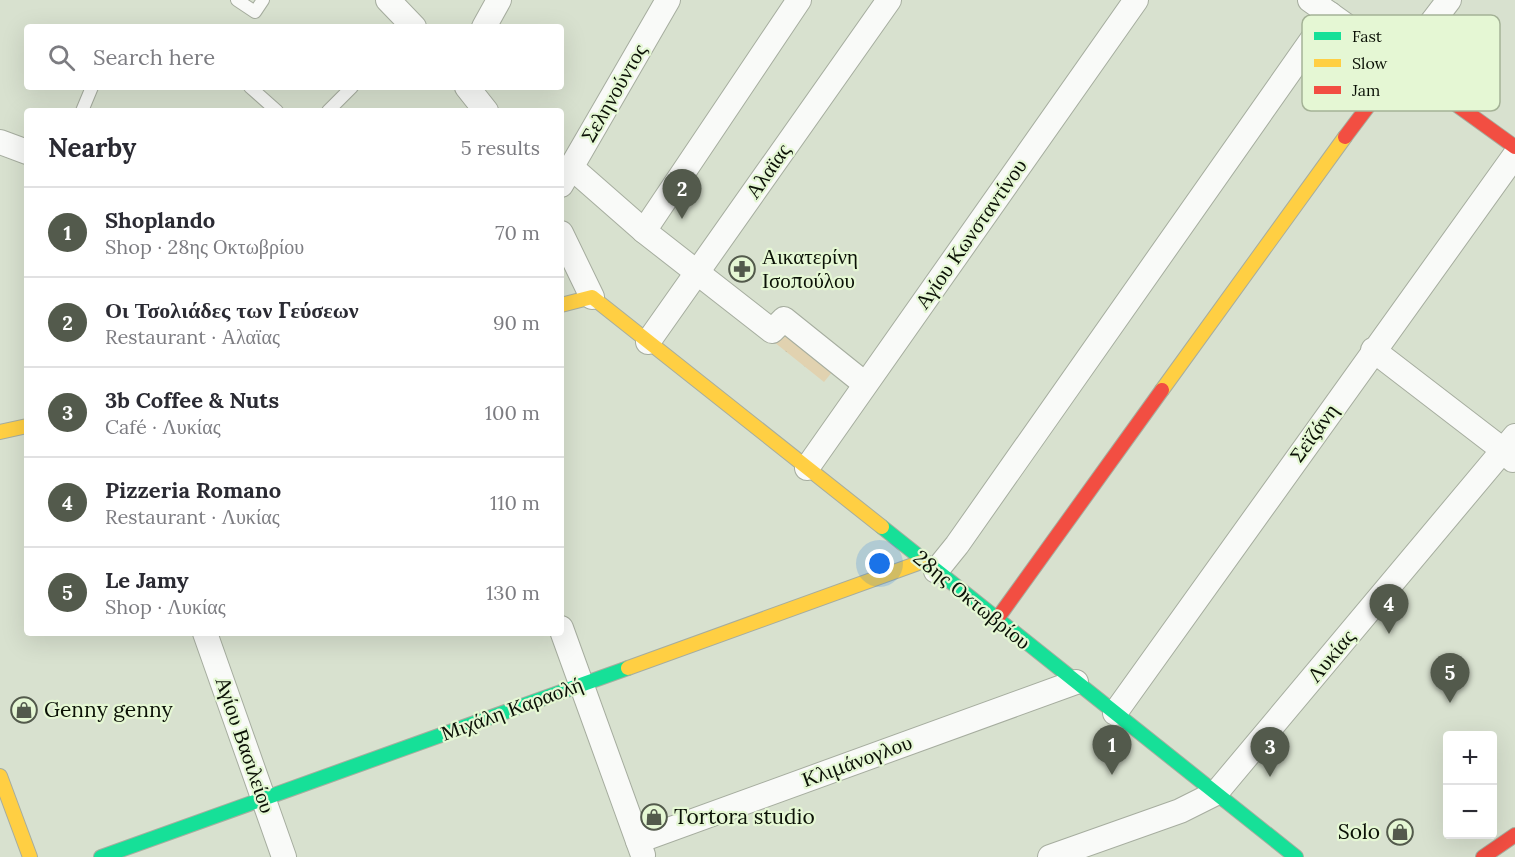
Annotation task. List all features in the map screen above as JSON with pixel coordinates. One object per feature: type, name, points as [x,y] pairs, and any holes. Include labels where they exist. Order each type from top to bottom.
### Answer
[{"type":"street","points":[[388,0],[411,24]]},
{"type":"street","points":[[486,24],[499,0]]},
{"type":"street","name":"Σεληνούντος","points":[[566,176],[668,0]]},
{"type":"street","points":[[644,231],[799,0]]},
{"type":"street","name":"Αλαϊας","points":[[648,342],[889,0]]},
{"type":"street","name":"Αγίου Κωνσταντίνου","points":[[807,468],[1136,0]]},
{"type":"street","points":[[1310,0],[1330,14]]},
{"type":"street","points":[[1438,15],[1449,0]]},
{"type":"street","points":[[930,566],[957,546],[1302,54]]},
{"type":"street","points":[[469,90],[484,108]]},
{"type":"street","points":[[997,619],[1365,111]]},
{"type":"street","points":[[1465,111],[1515,147]]},
{"type":"street","points":[[0,142],[24,151]]},
{"type":"street","name":"Σεϊζάνη","points":[[1115,713],[1373,350],[1515,155]]},
{"type":"street","points":[[566,176],[644,231],[772,331],[784,319],[865,384]]},
{"type":"street","name":"28ης Οκτωβρίου","points":[[564,239],[592,297],[1296,857]]},
{"type":"street","points":[[564,303],[592,297]]},
{"type":"street","points":[[1373,350],[1511,449]]},
{"type":"street","points":[[0,432],[24,427]]},
{"type":"street","name":"Λυκίας","points":[[1216,793],[1511,449]]},
{"type":"street","name":"Μιχάλη Καραολή","points":[[100,857],[582,684],[930,566]]},
{"type":"street","name":"Αγίου Βασιλείου","points":[[206,636],[284,857]]},
{"type":"street","points":[[564,636],[640,849]]},
{"type":"street","name":"Κλιμάνογλου","points":[[640,849],[1076,682]]},
{"type":"street","points":[[0,776],[30,857]]},
{"type":"street","points":[[1050,857],[1180,812],[1216,793]]},
{"type":"street","points":[[1484,857],[1515,835]]},
{"type":"lane","points":[[237,0],[255,12],[263,0]]},
{"type":"lane","points":[[83,108],[91,90]]},
{"type":"lane","points":[[253,90],[274,108]]},
{"type":"lane","points":[[331,108],[349,90]]},
{"type":"green space","points":[[787,326],[837,366],[824,382],[774,342]]},
{"type":"traffic: fast","points":[[882,527],[1296,857]]},
{"type":"traffic: fast","points":[[101,857],[628,668]]},
{"type":"traffic: slow","points":[[1162,390],[1345,137]]},
{"type":"traffic: slow","points":[[564,304],[592,297],[882,527]]},
{"type":"traffic: slow","points":[[0,432],[24,427]]},
{"type":"traffic: slow","points":[[628,668],[924,561]]},
{"type":"traffic: slow","points":[[0,776],[30,857]]},
{"type":"traffic: jam","points":[[1345,137],[1365,111]]},
{"type":"traffic: jam","points":[[1465,111],[1515,147]]},
{"type":"traffic: jam","points":[[997,619],[1162,390]]},
{"type":"traffic: jam","points":[[1483,857],[1515,835]]},
{"type":"place","name":"Οι Τσολιάδες των Γεύσεων","points":[[682,219]]},
{"type":"place","name":"Αικατερίνη Ισοπούλου","points":[[742,269]]},
{"type":"place","name":"Pizzeria Romano","points":[[1389,634]]},
{"type":"place","name":"Le Jamy","points":[[1450,703]]},
{"type":"place","name":"Genny genny","points":[[24,710]]},
{"type":"place","name":"Shoplando","points":[[1112,775]]},
{"type":"place","name":"3b Coffee & Nuts","points":[[1270,777]]},
{"type":"place","name":"Tortora studio","points":[[654,817]]},
{"type":"place","name":"Solo","points":[[1400,832]]}]
